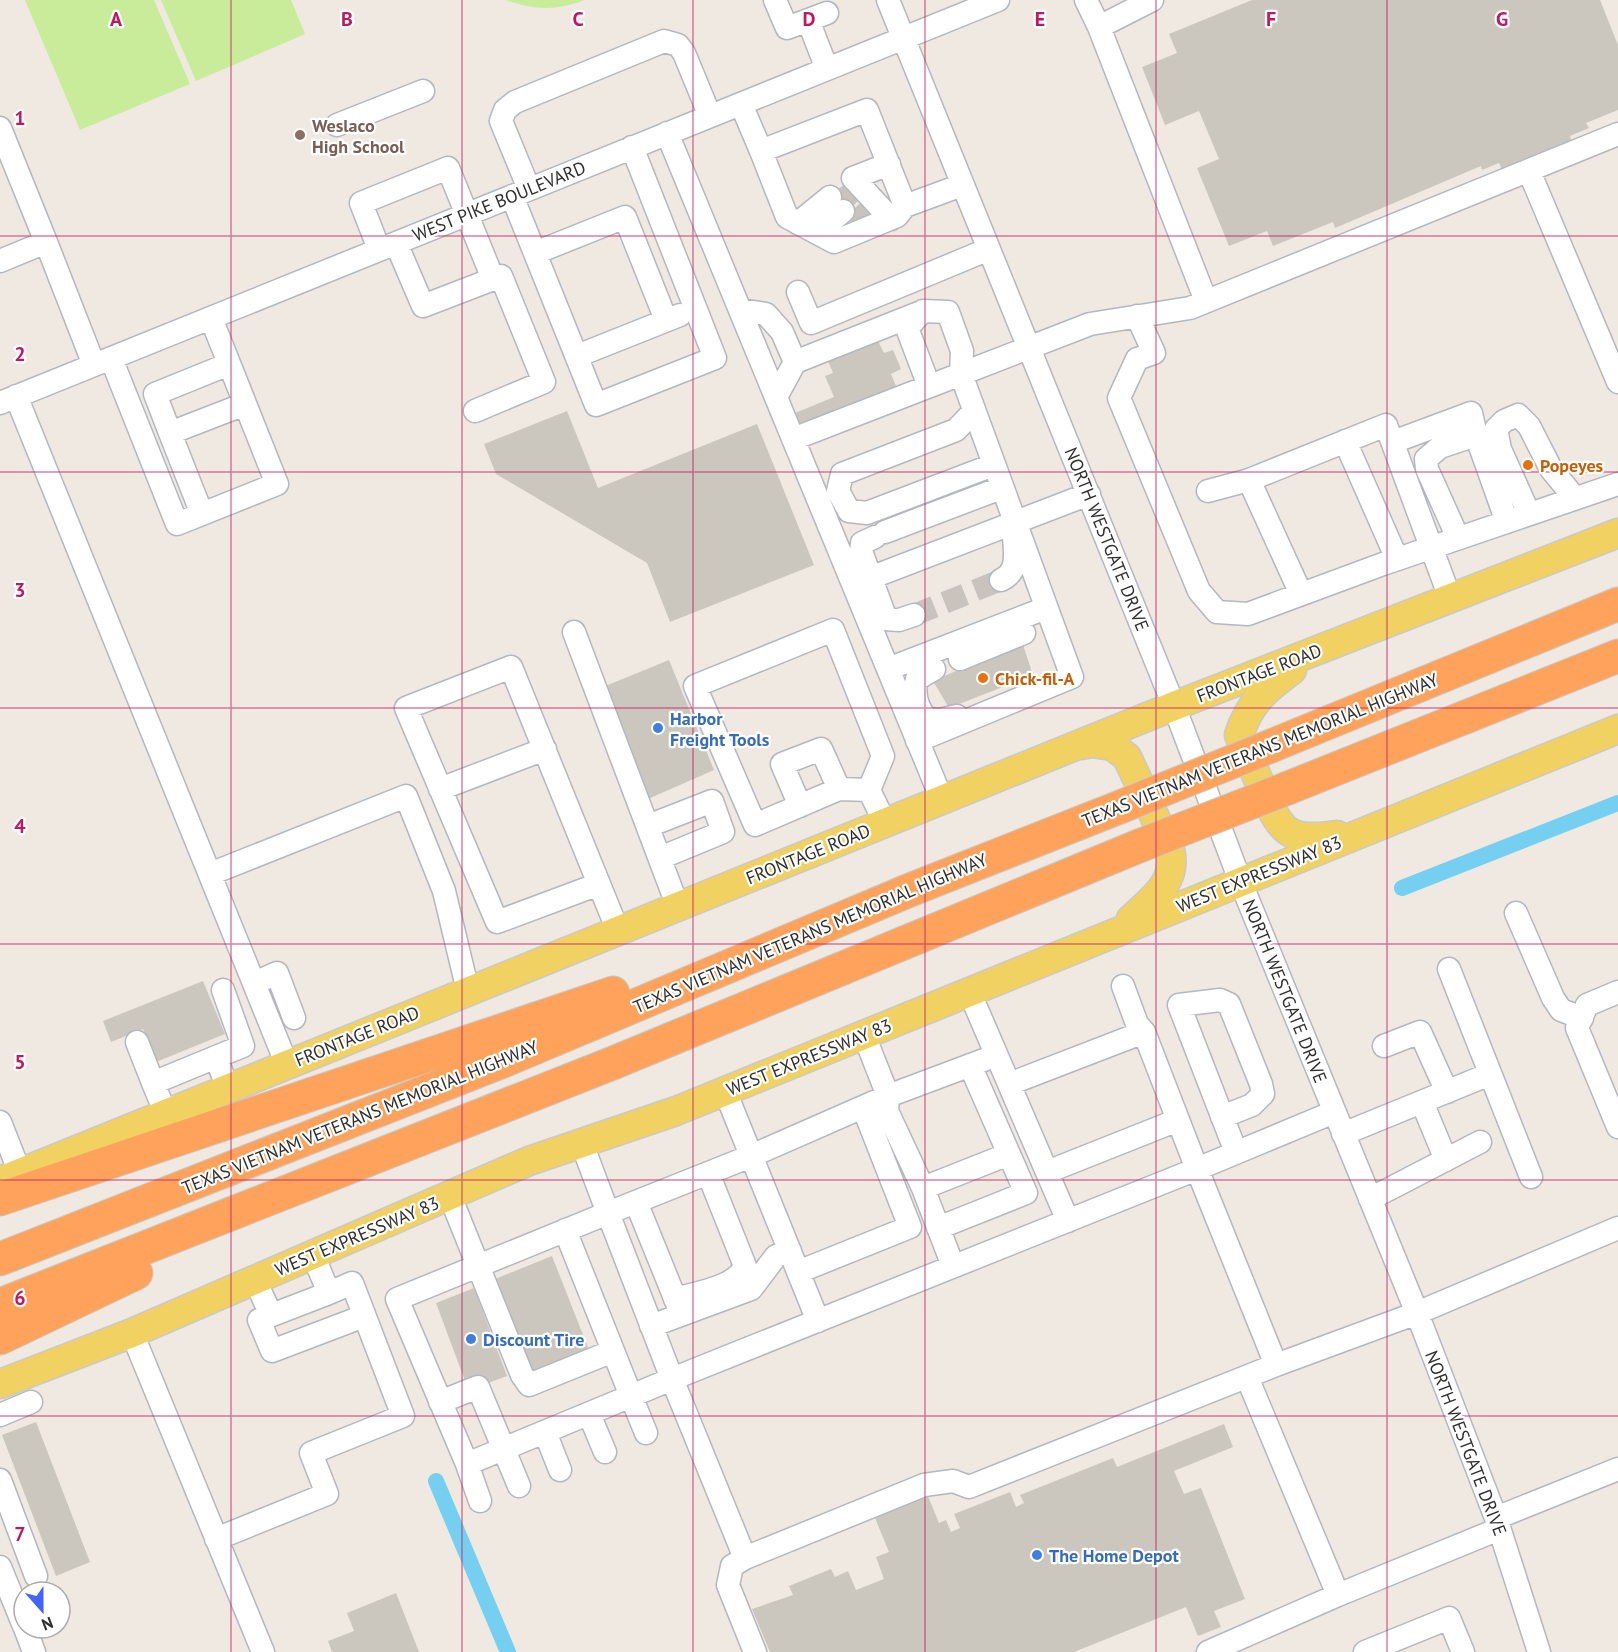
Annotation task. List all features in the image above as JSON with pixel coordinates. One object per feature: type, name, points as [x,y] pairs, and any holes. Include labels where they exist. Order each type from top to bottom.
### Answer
[{"type":"highway","name":"TEXAS VIETNAM VETERANS MEMORIAL HIGHWAY","points":[[0,1259],[501,1062],[910,890],[1618,604]]},
{"type":"highway","points":[[0,1305],[377,1158],[1139,846],[1618,656]]},
{"type":"highway","points":[[1524,695],[1618,663]]},
{"type":"highway","points":[[0,1199],[491,1036],[910,890]]},
{"type":"highway","points":[[0,1338],[377,1158]]},
{"type":"main road","name":"FRONTAGE ROAD","points":[[10,1177],[1174,706],[1618,533]]},
{"type":"main road","points":[[1321,649],[1264,691],[1247,712],[1239,735],[1278,824],[1293,835],[1313,839],[1362,832]]},
{"type":"main road","name":"WEST EXPRESSWAY 83","points":[[0,1384],[132,1333],[529,1161],[582,1144],[725,1091],[1618,729]]},
{"type":"main road","points":[[1075,746],[1092,743],[1112,746],[1127,757],[1170,850],[1173,863],[1163,888],[1118,931]]},
{"type":"street","points":[[775,0],[786,28],[817,16],[827,69]]},
{"type":"street","name":"NORTH WESTGATE DRIVE","points":[[888,0],[1174,706],[1240,883],[1417,1313],[1498,1524],[1539,1652]]},
{"type":"street","name":"WEST PIKE BOULEVARD","points":[[8,399],[998,0]]},
{"type":"street","points":[[1086,0],[1099,27],[1206,301]]},
{"type":"street","points":[[1099,27],[1152,0]]},
{"type":"street","points":[[632,147],[715,358],[596,405],[535,253],[501,121],[504,110],[514,102],[664,41],[678,45],[684,52],[710,116]]},
{"type":"street","points":[[337,125],[423,91]]},
{"type":"street","points":[[741,104],[787,217],[816,233]]},
{"type":"street","points":[[760,151],[867,110],[889,164]]},
{"type":"street","points":[[0,128],[46,242],[103,361],[136,420],[177,524],[277,484],[211,318]]},
{"type":"street","points":[[667,133],[942,800]]},
{"type":"street","points":[[793,439],[1090,324],[1190,308],[1618,134]]},
{"type":"street","points":[[816,233],[860,201],[889,164]]},
{"type":"street","points":[[816,233],[860,201],[889,164]]},
{"type":"street","points":[[475,411],[544,382],[501,276],[423,306],[361,202],[448,168],[493,279]]},
{"type":"street","points":[[1529,171],[1618,382]]},
{"type":"street","points":[[816,233],[860,201],[962,185]]},
{"type":"street","points":[[535,253],[625,217],[666,320]]},
{"type":"street","points":[[0,261],[46,242]]},
{"type":"street","points":[[798,292],[811,323],[989,249]]},
{"type":"street","points":[[577,356],[696,309]]},
{"type":"street","points":[[740,310],[766,314],[782,333],[795,362]]},
{"type":"street","points":[[776,397],[795,362],[923,311],[948,312],[962,351],[961,374],[1072,677],[917,741]]},
{"type":"street","points":[[923,311],[907,328],[929,386]]},
{"type":"street","points":[[1137,316],[1154,353],[1137,359],[1119,398],[1199,591],[1217,612],[1248,614],[1397,559],[1529,514],[1571,495],[1618,483]]},
{"type":"street","points":[[202,514],[155,394],[230,364]]},
{"type":"street","points":[[8,399],[210,874],[287,1065]]},
{"type":"street","points":[[170,433],[245,404]]},
{"type":"street","points":[[136,420],[161,410]]},
{"type":"street","points":[[809,478],[974,411]]},
{"type":"street","points":[[868,513],[849,511],[838,491],[842,474],[956,430],[974,411]]},
{"type":"street","points":[[1393,442],[1471,413],[1476,435],[1507,522]]},
{"type":"street","points":[[1529,514],[1500,449],[1496,429],[1504,421],[1518,415],[1529,426],[1551,468],[1571,495]]},
{"type":"street","points":[[1208,491],[1249,480],[1386,425],[1450,598]]},
{"type":"street","points":[[1458,538],[1427,468],[1426,459],[1440,447],[1476,435]]},
{"type":"street","points":[[1345,441],[1397,559]]},
{"type":"street","points":[[832,534],[858,523],[868,513],[993,465]]},
{"type":"street","points":[[1249,480],[1301,594]]},
{"type":"street","points":[[914,615],[898,620],[885,619],[861,551],[862,543],[1001,488]]},
{"type":"street","points":[[870,578],[1089,494]]},
{"type":"street","points":[[1001,580],[1008,577],[1014,569],[1014,523]]},
{"type":"street","points":[[888,669],[1046,608]]},
{"type":"street","points":[[960,659],[1033,629],[1046,608]]},
{"type":"street","points":[[870,790],[839,789],[755,825],[695,686],[833,630],[883,756],[870,790],[885,823]]},
{"type":"street","points":[[574,632],[678,907]]},
{"type":"street","points":[[599,884],[497,922],[406,708],[511,667],[545,749],[618,931]]},
{"type":"street","points":[[934,669],[917,679],[914,691],[921,712],[927,719],[940,720],[1001,706]]},
{"type":"street","points":[[440,789],[545,749]]},
{"type":"street","points":[[800,806],[782,764],[821,749],[839,789]]},
{"type":"street","points":[[210,874],[406,796],[444,891],[468,992]]},
{"type":"street","points":[[648,826],[712,801],[723,832],[660,858]]},
{"type":"street","points":[[1516,913],[1553,998],[1561,1010],[1582,1018]]},
{"type":"street","points":[[1449,969],[1531,1177]]},
{"type":"street","points":[[255,983],[277,973],[294,1018]]},
{"type":"street","points":[[1123,986],[1137,1024],[1144,1032],[1276,1365]]},
{"type":"street","points":[[153,1083],[243,1046],[223,990]]},
{"type":"street","points":[[969,992],[1068,1221]]},
{"type":"street","points":[[1618,992],[1587,1005],[1577,1028],[1618,1126]]},
{"type":"street","points":[[1222,1117],[1252,1105],[1263,1094],[1261,1084],[1229,1004],[1220,1000],[1179,1005],[1222,1117],[1236,1152]]},
{"type":"street","points":[[1009,1084],[1144,1032]]},
{"type":"street","points":[[1384,1046],[1420,1032],[1447,1092]]},
{"type":"street","points":[[864,1035],[888,1096],[887,1111],[923,1188],[953,1266]]},
{"type":"street","points":[[137,1042],[166,1114]]},
{"type":"street","points":[[480,1501],[467,1464],[397,1299],[477,1264],[751,1156],[888,1096],[997,1056]]},
{"type":"street","points":[[216,1057],[228,1089]]},
{"type":"street","points":[[938,1228],[1026,1193],[970,1065]]},
{"type":"street","points":[[1343,1134],[1490,1074]]},
{"type":"street","points":[[725,1091],[818,1320]]},
{"type":"street","points":[[1422,1102],[1446,1160]]},
{"type":"street","points":[[1252,1105],[1251,1118],[1264,1141]]},
{"type":"street","points":[[679,1307],[751,1288],[776,1256],[794,1262],[910,1227],[863,1107]]},
{"type":"street","points":[[467,1464],[1334,1112]]},
{"type":"street","points":[[1047,1172],[1178,1120]]},
{"type":"street","points":[[0,1122],[10,1177]]},
{"type":"street","points":[[1370,1199],[1480,1142]]},
{"type":"street","points":[[582,1144],[651,1326],[745,1558]]},
{"type":"street","points":[[923,1188],[1009,1154]]},
{"type":"street","points":[[651,1326],[679,1307],[732,1280],[743,1272],[746,1266],[708,1173]]},
{"type":"street","points":[[450,1196],[522,1375],[529,1384],[613,1351]]},
{"type":"street","points":[[636,1202],[679,1307]]},
{"type":"street","points":[[755,1652],[728,1585],[732,1566],[745,1558],[924,1485],[953,1481],[969,1487],[1276,1365],[1417,1313],[1618,1227]]},
{"type":"street","points":[[565,1230],[646,1433]]},
{"type":"street","points":[[313,1255],[329,1293]]},
{"type":"street","points":[[255,1280],[271,1315]]},
{"type":"street","points":[[216,1539],[327,1494],[311,1453],[403,1416],[352,1283],[260,1320],[272,1351],[364,1316]]},
{"type":"street","points":[[132,1333],[263,1652]]},
{"type":"street","points":[[1248,1377],[1338,1595]]},
{"type":"street","points":[[440,1402],[478,1387],[519,1486]]},
{"type":"street","points":[[0,1415],[31,1402]]},
{"type":"street","points":[[588,1414],[605,1452]]},
{"type":"street","points":[[545,1432],[560,1470]]},
{"type":"street","points":[[1208,1652],[1618,1469]]},
{"type":"street","points":[[0,1480],[36,1576]]},
{"type":"street","points":[[3,1581],[12,1601]]},
{"type":"street","points":[[1365,1652],[1449,1618],[1463,1652]]},
{"type":"green space","points":[[25,0],[154,0],[190,84],[80,130]]},
{"type":"green space","points":[[161,0],[291,0],[305,34],[196,81]]},
{"type":"green space","points":[[506,0],[584,0],[574,4],[545,8],[526,6]]},
{"type":"building","points":[[1252,0],[1600,0],[1618,45],[1618,110],[1586,123],[1589,128],[1570,136],[1572,143],[1503,172],[1499,163],[1482,170],[1481,166],[1335,228],[1333,222],[1273,246],[1267,231],[1229,246],[1197,168],[1219,159],[1199,111],[1165,125],[1142,67],[1177,53],[1169,34]]},
{"type":"building","points":[[878,341],[884,353],[893,350],[901,369],[891,374],[898,391],[802,429],[795,413],[834,397],[825,376],[833,373],[828,361]]},
{"type":"building","points":[[567,411],[598,488],[757,424],[814,565],[670,622],[647,563],[496,474],[484,444]]},
{"type":"building","name":"Chick-fil-A","points":[[1022,642],[1033,675],[949,708],[933,681]]},
{"type":"building","name":"Harbor Freight Tools","points":[[669,660],[714,770],[648,799],[603,687]]},
{"type":"building","points":[[203,981],[225,1034],[156,1062],[143,1029],[111,1042],[103,1021]]},
{"type":"building","points":[[552,1256],[589,1350],[528,1375],[490,1281]]},
{"type":"building","name":"Discount Tire","points":[[474,1288],[507,1376],[480,1386],[465,1381],[436,1303]]},
{"type":"building","points":[[36,1422],[90,1562],[56,1576],[2,1435]]},
{"type":"building","name":"The Home Depot","points":[[1224,1424],[1233,1447],[1174,1471],[1184,1494],[1201,1488],[1245,1599],[1214,1611],[1221,1627],[1198,1636],[1186,1607],[1074,1652],[770,1652],[752,1609],[793,1595],[789,1586],[831,1569],[835,1577],[848,1571],[856,1590],[884,1579],[876,1557],[889,1552],[875,1518],[928,1496],[939,1523],[946,1520],[951,1532],[960,1528],[954,1514],[1010,1492],[1016,1507],[1024,1503],[1020,1495],[1113,1458],[1117,1467]]},
{"type":"building","points":[[396,1593],[419,1652],[332,1652],[328,1641],[354,1631],[347,1613]]},
{"type":"waterway","points":[[1402,888],[1618,803]]},
{"type":"waterway","points":[[436,1481],[508,1652]]},
{"type":"tunnel","points":[[837,205],[852,192]]},
{"type":"tunnel","points":[[854,224],[870,209]]},
{"type":"tunnel","points":[[914,615],[1001,580]]},
{"type":"place","name":"Weslaco High School","points":[[300,135]]},
{"type":"place","name":"Popeyes","points":[[1528,465]]},
{"type":"place","name":"Chick-fil-A","points":[[983,678]]},
{"type":"place","name":"Harbor Freight Tools","points":[[658,728]]},
{"type":"place","name":"Discount Tire","points":[[471,1339]]},
{"type":"place","name":"The Home Depot","points":[[1037,1555]]}]
